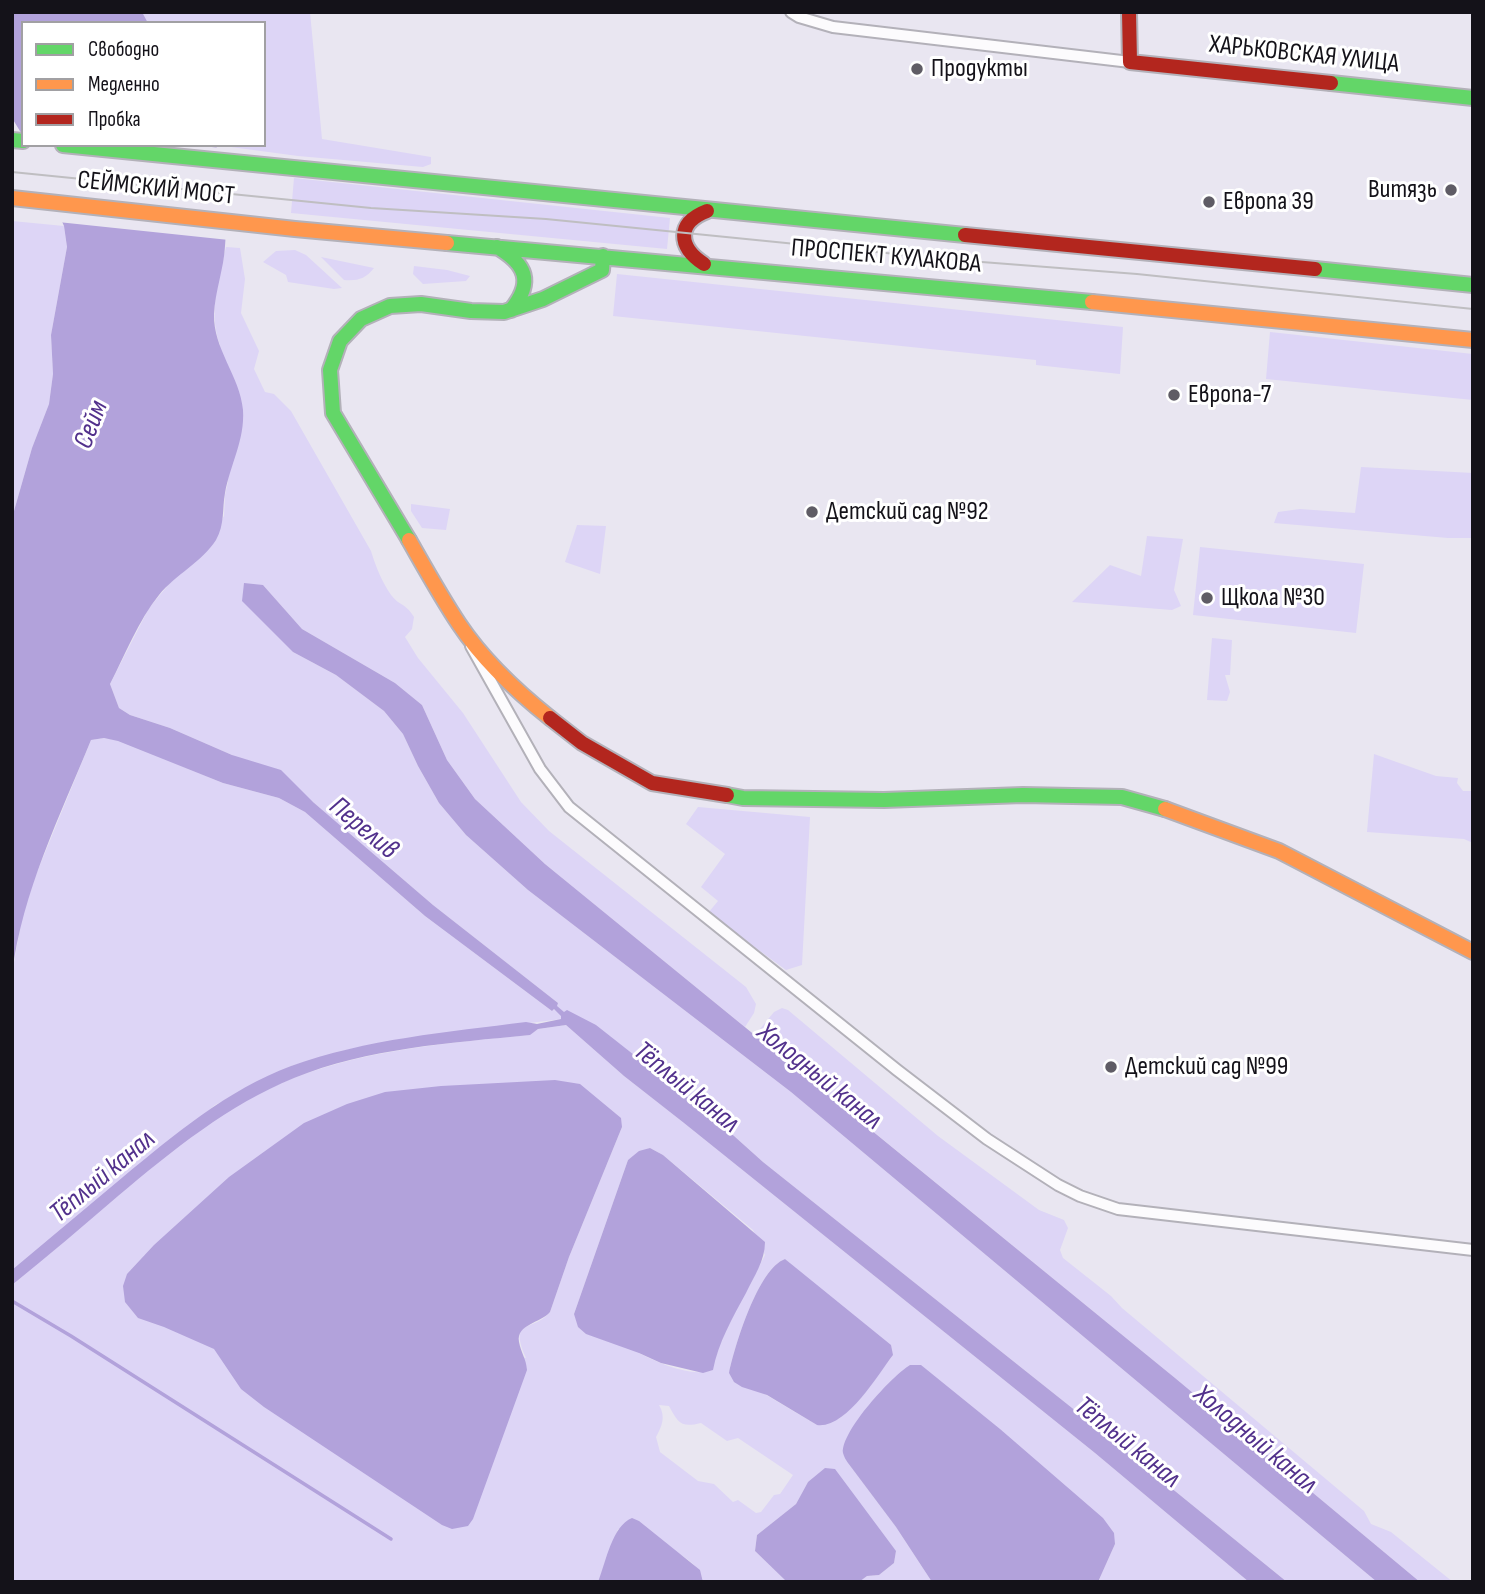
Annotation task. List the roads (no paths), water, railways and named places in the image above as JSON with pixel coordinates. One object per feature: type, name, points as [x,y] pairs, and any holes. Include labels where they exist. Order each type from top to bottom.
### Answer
[{"type":"main road","points":[[1129,12],[1130,62]]},
{"type":"main road","name":"ХАРЬКОВСКАЯ УЛИЦА","points":[[1130,62],[1473,97]]},
{"type":"main road","name":"СЕЙМСКИЙ МОСТ","points":[[82,147],[295,169]]},
{"type":"main road","name":"ПРОСПЕКТ КУЛАКОВА","points":[[295,169],[1473,285]]},
{"type":"main road","name":"СЕЙМСКИЙ МОСТ","points":[[12,198],[295,229]]},
{"type":"main road","points":[[704,264],[689,254],[683,238],[688,222],[694,216],[709,211]]},
{"type":"main road","name":"ПРОСПЕКТ КУЛАКОВА","points":[[295,229],[496,246],[602,263],[704,264],[1473,340]]},
{"type":"main road","points":[[496,246],[516,259],[525,275],[526,285],[520,300],[510,311]]},
{"type":"main road","points":[[602,263],[510,311],[491,313],[405,303],[380,307],[358,320],[340,339],[330,362],[328,388],[333,413],[460,626],[512,685],[551,721],[582,743],[652,783],[743,798],[884,800],[1023,795],[1122,797],[1168,810],[1279,851],[1473,952]]},
{"type":"street","points":[[791,12],[833,27],[1130,62]]},
{"type":"street","points":[[460,626],[540,769],[569,807],[897,1070],[987,1139],[1036,1172],[1080,1196],[1118,1209],[1473,1250]]},
{"type":"water","points":[[12,12],[142,12],[147,21],[21,21],[21,133],[12,118]]},
{"type":"water","name":"Сейм","points":[[29,147],[216,147],[225,195],[226,233],[215,305],[215,327],[241,398],[242,432],[227,483],[219,534],[210,548],[159,595],[132,638],[110,684],[119,708],[130,715],[170,728],[232,755],[281,770],[313,802],[433,905],[558,1003],[557,1006],[564,1012],[567,1010],[596,1025],[714,1118],[763,1162],[1287,1582],[1249,1582],[1095,1453],[624,1076],[566,1025],[538,1029],[530,1035],[380,1053],[322,1068],[270,1089],[246,1101],[180,1146],[12,1285],[12,1270],[142,1161],[202,1115],[267,1076],[319,1057],[378,1043],[467,1029],[526,1022],[537,1024],[561,1019],[554,1009],[552,1011],[425,916],[305,812],[279,798],[223,783],[118,741],[104,738],[91,740],[44,855],[24,914],[12,974],[12,518],[32,448],[49,404],[53,374],[51,335],[67,247],[64,226]]},
{"type":"water","points":[[244,583],[263,585],[302,629],[395,683],[422,705],[447,760],[475,799],[545,864],[1175,1378],[1420,1582],[1377,1582],[791,1092],[528,890],[466,835],[439,803],[403,734],[384,711],[336,675],[293,652],[242,601]]},
{"type":"water","points":[[555,1080],[580,1084],[621,1118],[622,1127],[569,1257],[550,1312],[525,1327],[519,1336],[527,1370],[473,1519],[468,1526],[452,1529],[442,1525],[264,1407],[241,1389],[214,1349],[138,1318],[125,1302],[123,1286],[127,1274],[154,1245],[229,1177],[304,1123],[347,1104],[385,1092]]},
{"type":"water","points":[[650,1148],[663,1155],[765,1242],[761,1262],[726,1330],[713,1370],[703,1373],[661,1363],[586,1334],[578,1327],[574,1314],[628,1160],[639,1151]]},
{"type":"water","points":[[785,1259],[891,1345],[893,1355],[870,1387],[850,1410],[828,1424],[817,1425],[767,1395],[742,1387],[734,1382],[729,1373],[742,1327],[757,1292],[775,1266]]},
{"type":"water","points":[[910,1365],[921,1365],[1103,1518],[1114,1533],[1115,1544],[1098,1582],[932,1582],[843,1453],[850,1432],[859,1418],[880,1392]]},
{"type":"water","points":[[825,1468],[835,1469],[896,1551],[894,1563],[879,1575],[867,1576],[859,1582],[787,1582],[755,1551],[757,1535],[796,1504],[808,1482]]},
{"type":"water","points":[[632,1518],[700,1570],[703,1582],[598,1582],[615,1536],[625,1522]]},
{"type":"waterway","points":[[12,1301],[391,1539]]},
{"type":"tram line","points":[[12,172],[371,208],[546,219],[956,260],[1137,274],[1473,309]]},
{"type":"place","name":"Продукты","points":[[917,69]]},
{"type":"place","name":"Витязь","points":[[1451,190]]},
{"type":"place","name":"Европа 39","points":[[1209,202]]},
{"type":"place","name":"Европа-7","points":[[1174,395]]},
{"type":"place","name":"Детский сад №92","points":[[812,512]]},
{"type":"place","name":"Щкола №30","points":[[1207,598]]},
{"type":"place","name":"Детский сад №99","points":[[1111,1067]]},
{"type":"water label","name":"Перелив","points":[[363,829]]},
{"type":"water label","name":"Холодный канал","points":[[819,1077]]},
{"type":"water label","name":"Тёплый канал","points":[[686,1088]]},
{"type":"water label","name":"Тёплый канал","points":[[103,1177]]},
{"type":"water label","name":"Холодный канал","points":[[1255,1440]]},
{"type":"water label","name":"Тёплый канал","points":[[1127,1443]]}]
